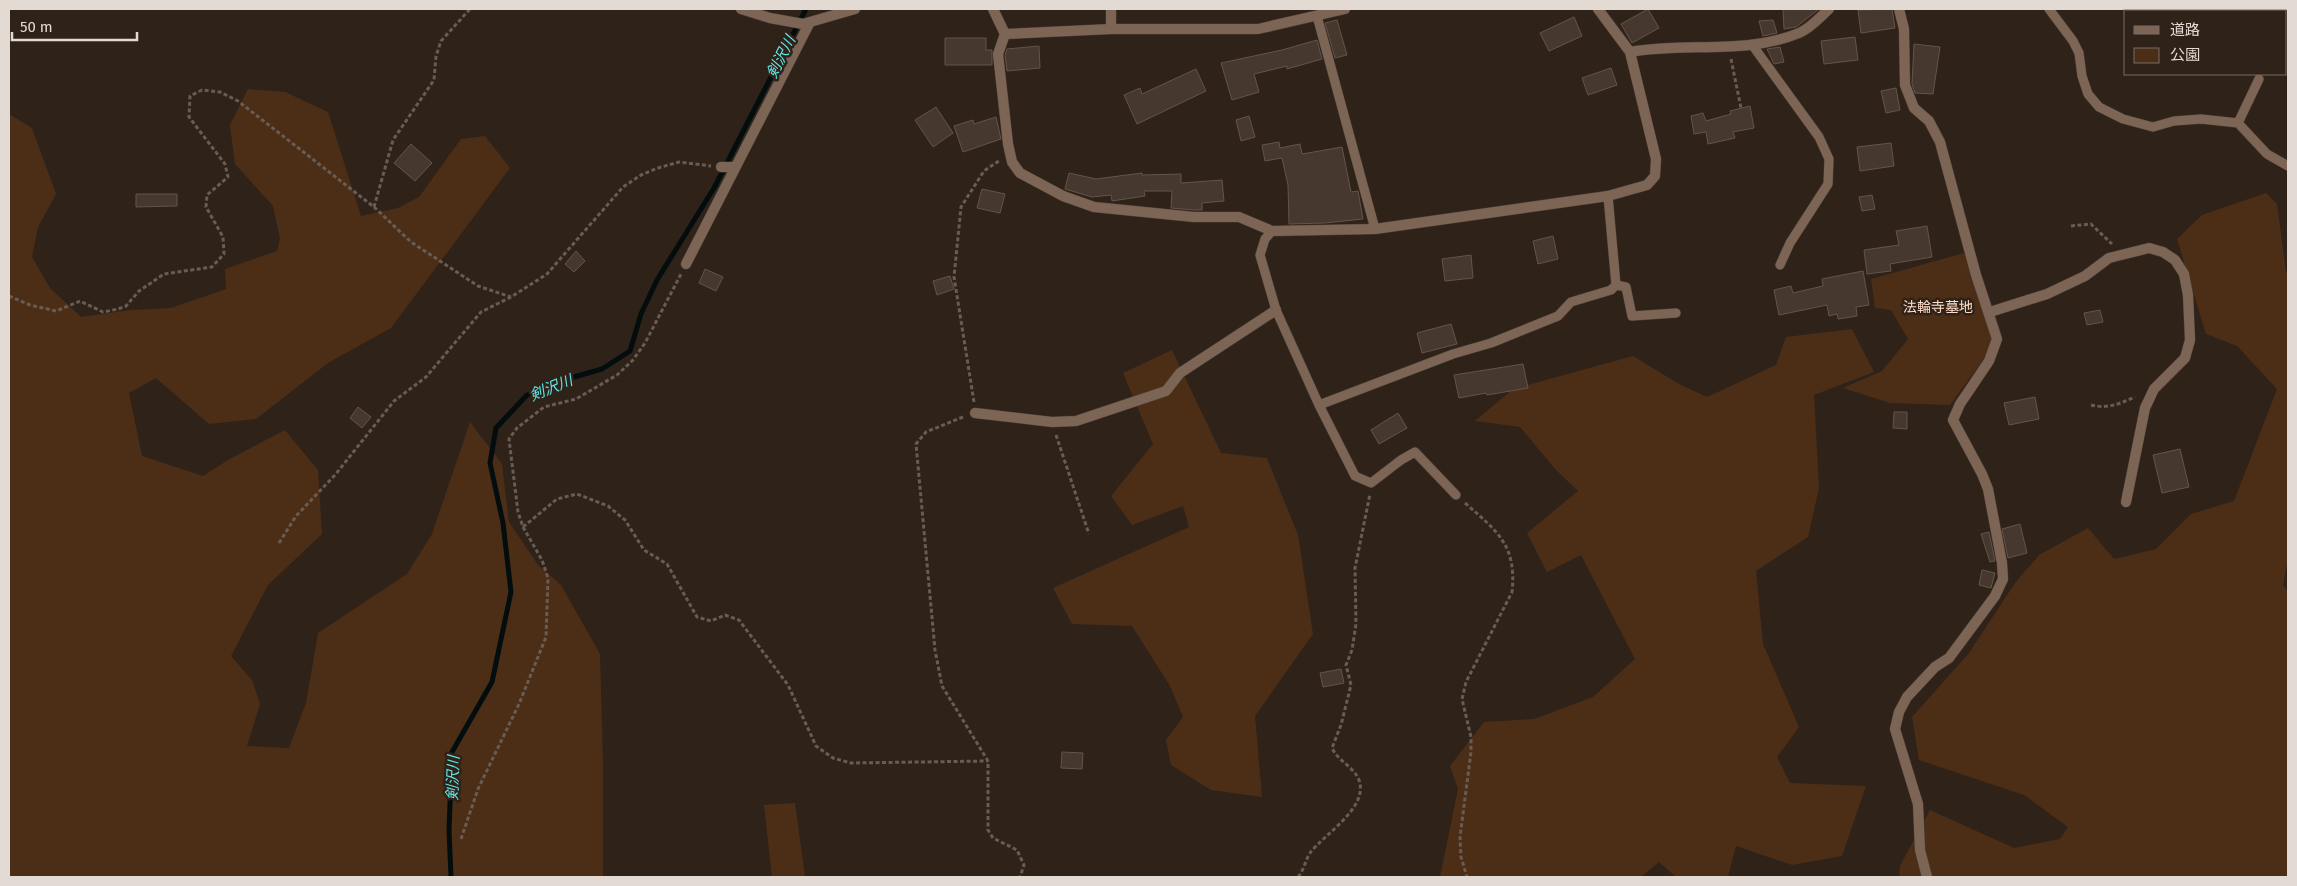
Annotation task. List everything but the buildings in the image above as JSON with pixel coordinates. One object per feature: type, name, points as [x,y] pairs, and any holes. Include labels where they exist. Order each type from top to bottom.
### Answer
[{"type":"street","points":[[741,9],[791,23],[806,23],[855,9]]},
{"type":"street","points":[[993,9],[1005,34],[998,54],[1009,153],[1012,162],[1020,173],[1063,196],[1094,207],[1194,217],[1239,217],[1272,231],[1375,229],[1608,196],[1647,185],[1656,176],[1656,159],[1630,52],[1598,9]]},
{"type":"street","points":[[1111,9],[1111,29]]},
{"type":"street","points":[[1005,34],[1111,29],[1258,30],[1345,9]]},
{"type":"street","points":[[1630,52],[1655,48],[1753,46],[1800,32],[1813,24],[1829,9]]},
{"type":"street","points":[[1900,9],[1904,29],[1905,85],[1914,108],[1928,121],[1940,142],[1976,275],[1990,312],[1997,339],[1989,361],[1960,404],[1953,420],[1988,489],[2002,563],[2003,579],[1995,596],[1949,658],[1935,667],[1907,697],[1895,729],[1900,752],[1918,804],[1920,850],[1927,877]]},
{"type":"street","points":[[686,264],[728,167],[806,23]]},
{"type":"street","points":[[1990,312],[2047,294],[2085,276],[2109,258],[2149,248],[2163,252],[2175,260],[2184,274],[2188,295],[2190,340],[2185,358],[2154,389],[2145,408],[2126,502]]},
{"type":"street","points":[[975,413],[1052,422],[1076,421],[1166,391],[1180,373],[1276,310]]},
{"type":"lane","points":[[2049,9],[2073,41],[2078,53],[2082,76],[2088,94],[2099,107],[2123,119],[2153,127],[2174,121],[2201,119],[2238,123],[2268,154],[2288,166]]},
{"type":"lane","points":[[1317,16],[1375,229]]},
{"type":"lane","points":[[1753,46],[1819,137],[1829,160],[1828,184],[1795,236],[1780,264]]},
{"type":"lane","points":[[2238,123],[2259,79]]},
{"type":"lane","points":[[1608,196],[1616,285]]},
{"type":"lane","points":[[1272,231],[1265,239],[1260,255],[1276,310],[1319,405],[1355,476],[1371,483],[1401,460],[1415,452],[1456,495]]},
{"type":"lane","points":[[1616,285],[1626,287],[1632,316],[1676,313]]},
{"type":"lane","points":[[1319,405],[1453,354],[1492,343],[1558,316],[1572,302],[1611,290],[1616,285]]},
{"type":"path","points":[[374,207],[393,140],[434,80],[436,56],[441,41],[470,9]]},
{"type":"path","points":[[1728,46],[1741,108]]},
{"type":"path","points":[[9,296],[43,309],[56,311],[80,302],[103,312],[126,306],[139,291],[164,274],[212,267],[224,254],[223,237],[206,207],[207,195],[228,177],[225,164],[189,117],[190,96],[202,90],[220,92],[238,101],[374,207],[410,242],[440,264],[478,286],[511,297]]},
{"type":"path","points":[[1009,153],[984,171],[961,207],[954,278],[975,413],[926,432],[916,444],[935,650],[942,686],[988,760],[988,830],[993,838],[1017,850],[1024,866],[1020,877]]},
{"type":"path","points":[[279,543],[296,516],[335,475],[394,400],[426,377],[481,312],[511,297],[547,274],[623,188],[641,175],[679,162],[728,167]]},
{"type":"path","points":[[2071,226],[2091,224],[2114,246],[2109,258]]},
{"type":"path","points":[[462,839],[478,789],[520,704],[546,637],[548,578],[542,560],[523,527],[518,512],[509,440],[517,428],[544,407],[576,399],[600,387],[633,360],[645,343],[686,264]]},
{"type":"path","points":[[2091,404],[2104,408],[2154,389]]},
{"type":"path","points":[[1052,422],[1089,534]]},
{"type":"path","points":[[1298,877],[1310,853],[1357,805],[1360,794],[1359,780],[1336,756],[1332,748],[1341,725],[1351,685],[1346,665],[1352,650],[1356,624],[1355,568],[1369,507],[1371,483]]},
{"type":"path","points":[[523,527],[557,499],[577,494],[608,506],[625,520],[644,550],[667,564],[697,617],[711,621],[725,616],[739,620],[788,685],[816,746],[833,758],[851,763],[988,760]]},
{"type":"path","points":[[1456,495],[1503,538],[1514,575],[1512,592],[1466,682],[1462,699],[1471,736],[1471,752],[1460,837],[1461,857],[1467,877]]},
{"type":"green space","points":[[248,89],[285,92],[328,112],[361,216],[398,208],[419,197],[461,139],[485,136],[510,168],[391,328],[328,363],[256,419],[209,424],[156,378],[129,393],[142,456],[203,476],[228,460],[285,430],[318,470],[322,534],[268,585],[231,656],[252,680],[260,704],[247,746],[289,748],[306,703],[318,633],[407,574],[432,534],[470,422],[502,464],[509,522],[538,565],[561,585],[600,654],[603,763],[603,877],[9,877],[9,114],[32,128],[56,194],[38,227],[32,257],[50,288],[81,317],[130,310],[171,308],[226,289],[225,269],[277,251],[280,238],[273,206],[235,164],[230,125]]},
{"type":"green space","points":[[2266,193],[2277,204],[2286,272],[2288,271],[2288,559],[2283,585],[2288,591],[2288,877],[1899,877],[1900,866],[1930,810],[2014,848],[2060,839],[2068,827],[2024,795],[1919,760],[1912,717],[1969,653],[2015,583],[2039,555],[2088,528],[2114,559],[2156,549],[2191,514],[2234,501],[2277,389],[2237,346],[2206,334],[2177,239],[2202,215]]},
{"type":"green space","name":"法輪寺墓地","points":[[1964,253],[1993,339],[1983,360],[1950,405],[1890,403],[1843,388],[1882,371],[1908,339],[1891,310],[1875,308],[1871,279]]},
{"type":"green space","points":[[1852,329],[1874,372],[1814,395],[1819,488],[1808,537],[1756,571],[1763,644],[1799,727],[1777,757],[1790,783],[1866,786],[1842,856],[1792,865],[1736,846],[1728,877],[1676,877],[1659,862],[1641,877],[1440,877],[1458,789],[1450,766],[1484,722],[1534,719],[1593,697],[1635,659],[1581,555],[1547,572],[1527,533],[1578,491],[1556,470],[1520,427],[1475,421],[1513,389],[1633,356],[1679,384],[1707,397],[1776,365],[1786,337]]},
{"type":"green space","points":[[1172,350],[1221,453],[1267,458],[1298,535],[1313,634],[1255,716],[1262,797],[1211,790],[1171,765],[1166,740],[1183,717],[1170,686],[1132,626],[1072,624],[1053,588],[1189,527],[1183,506],[1132,525],[1111,496],[1153,444],[1123,373]]},
{"type":"green space","points":[[795,803],[805,877],[772,877],[764,805]]},
{"type":"waterway","name":"剣沢川","points":[[451,877],[449,830],[452,752],[492,682],[511,592],[503,523],[490,463],[496,428],[527,395],[574,377],[602,369],[630,351],[641,314],[657,280],[714,188],[806,9]]}]
